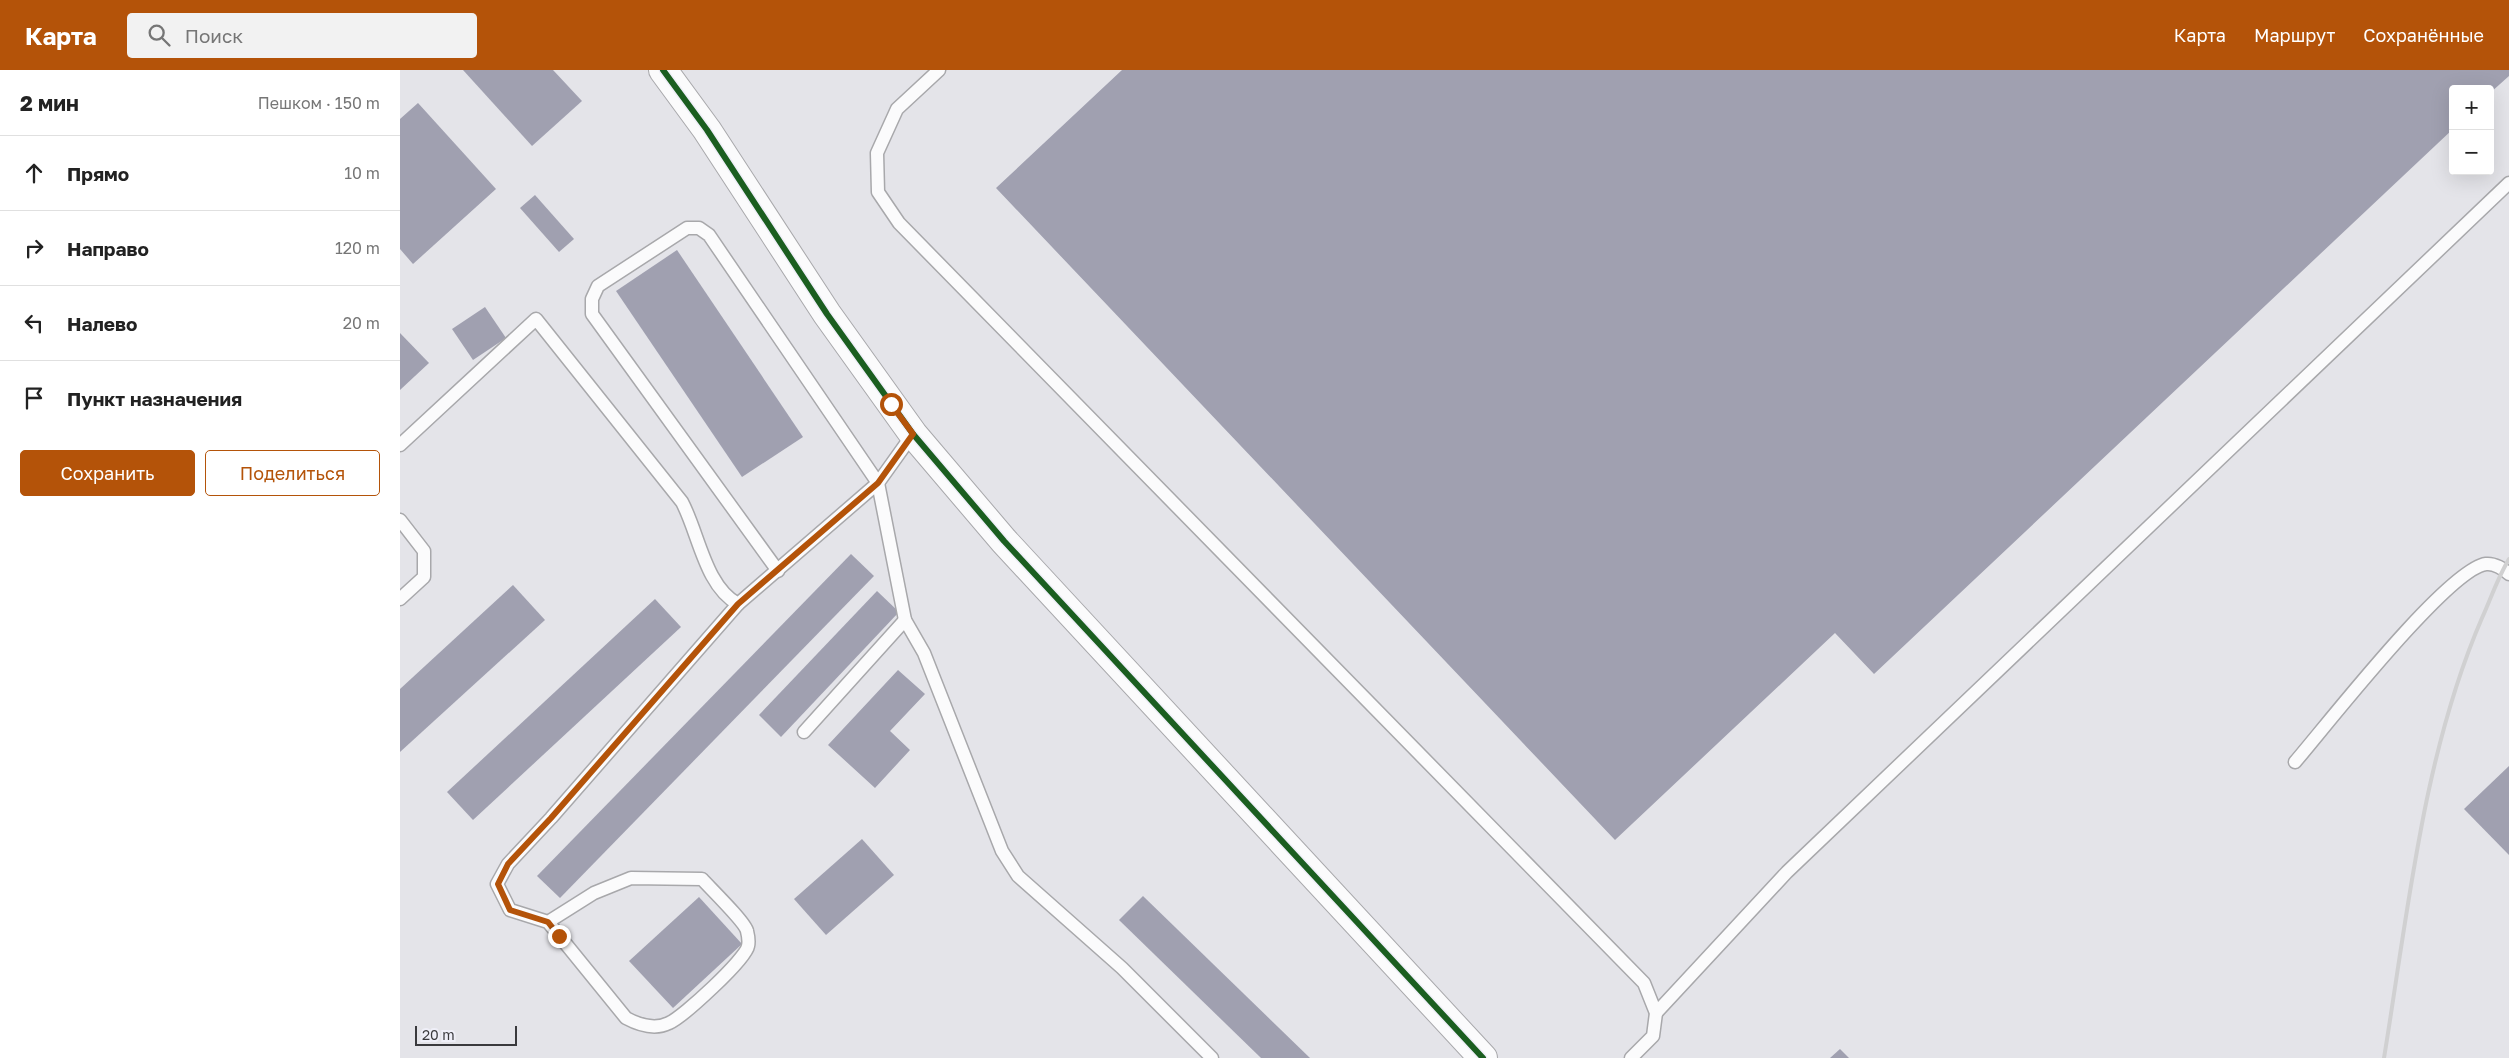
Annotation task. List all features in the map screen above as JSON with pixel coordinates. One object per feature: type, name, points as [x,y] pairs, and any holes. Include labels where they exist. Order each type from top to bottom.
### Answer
[{"type":"street","points":[[663,70],[707,130],[826,314],[913,434],[1004,541],[1483,1058]]},
{"type":"lane","points":[[939,70],[897,109],[876,153],[878,192],[899,222],[1644,983],[1656,1013],[1653,1036],[1631,1058]]},
{"type":"lane","points":[[1656,1013],[1787,872],[2509,183]]},
{"type":"lane","points":[[778,571],[592,314],[592,299],[598,286],[687,228],[699,228],[709,235],[878,483],[905,620],[924,654],[1002,851],[1018,876],[1122,968],[1212,1058]]},
{"type":"lane","points":[[400,445],[536,319],[682,502],[693,522],[708,568],[728,598],[738,604]]},
{"type":"lane","points":[[548,922],[594,893],[631,878],[702,879],[747,928],[748,946],[739,960],[695,1004],[669,1023],[652,1027],[637,1024],[626,1018],[548,922],[510,910],[498,884],[508,864],[551,818],[738,604],[878,483],[913,434]]},
{"type":"lane","points":[[400,520],[424,551],[424,577],[400,600]]},
{"type":"lane","points":[[2295,762],[2433,601],[2467,571],[2486,563],[2507,570]]},
{"type":"lane","points":[[804,732],[905,620]]},
{"type":"building","points":[[463,70],[553,70],[582,101],[532,146]]},
{"type":"building","points":[[1122,70],[2509,70],[2509,76],[2494,89],[2494,85],[2449,85],[2449,133],[1874,674],[1835,633],[1615,840],[996,188]]},
{"type":"building","points":[[418,103],[496,189],[413,264],[400,249],[400,119]]},
{"type":"building","points":[[535,195],[574,239],[559,252],[520,208]]},
{"type":"building","points":[[677,250],[803,437],[742,477],[616,291]]},
{"type":"building","points":[[485,307],[506,338],[473,360],[452,329]]},
{"type":"building","points":[[400,333],[429,363],[400,390]]},
{"type":"building","points":[[851,554],[874,576],[560,898],[537,876]]},
{"type":"building","points":[[513,585],[545,620],[400,752],[400,689]]},
{"type":"building","points":[[877,591],[899,612],[781,737],[759,715]]},
{"type":"building","points":[[655,599],[681,627],[473,820],[447,792]]},
{"type":"building","points":[[898,670],[925,694],[890,731],[910,750],[875,788],[828,745]]},
{"type":"building","points":[[2509,766],[2509,855],[2464,809]]},
{"type":"building","points":[[862,839],[894,875],[826,935],[794,899]]},
{"type":"building","points":[[1143,896],[1310,1058],[1261,1058],[1119,920]]},
{"type":"building","points":[[699,897],[742,944],[673,1008],[629,961]]},
{"type":"building","points":[[1840,1049],[1849,1058],[1830,1058]]},
{"type":"railway","points":[[2384,1058],[2410,890],[2431,778],[2462,670],[2501,573],[2509,559]]},
{"type":"cycle path","points":[[663,70],[707,130],[827,314],[913,434],[1004,541],[1483,1058]]},
{"type":"route","points":[[559,936],[548,922],[510,910],[498,884],[508,864],[551,818],[738,604],[878,483],[913,434],[891,404]]}]
